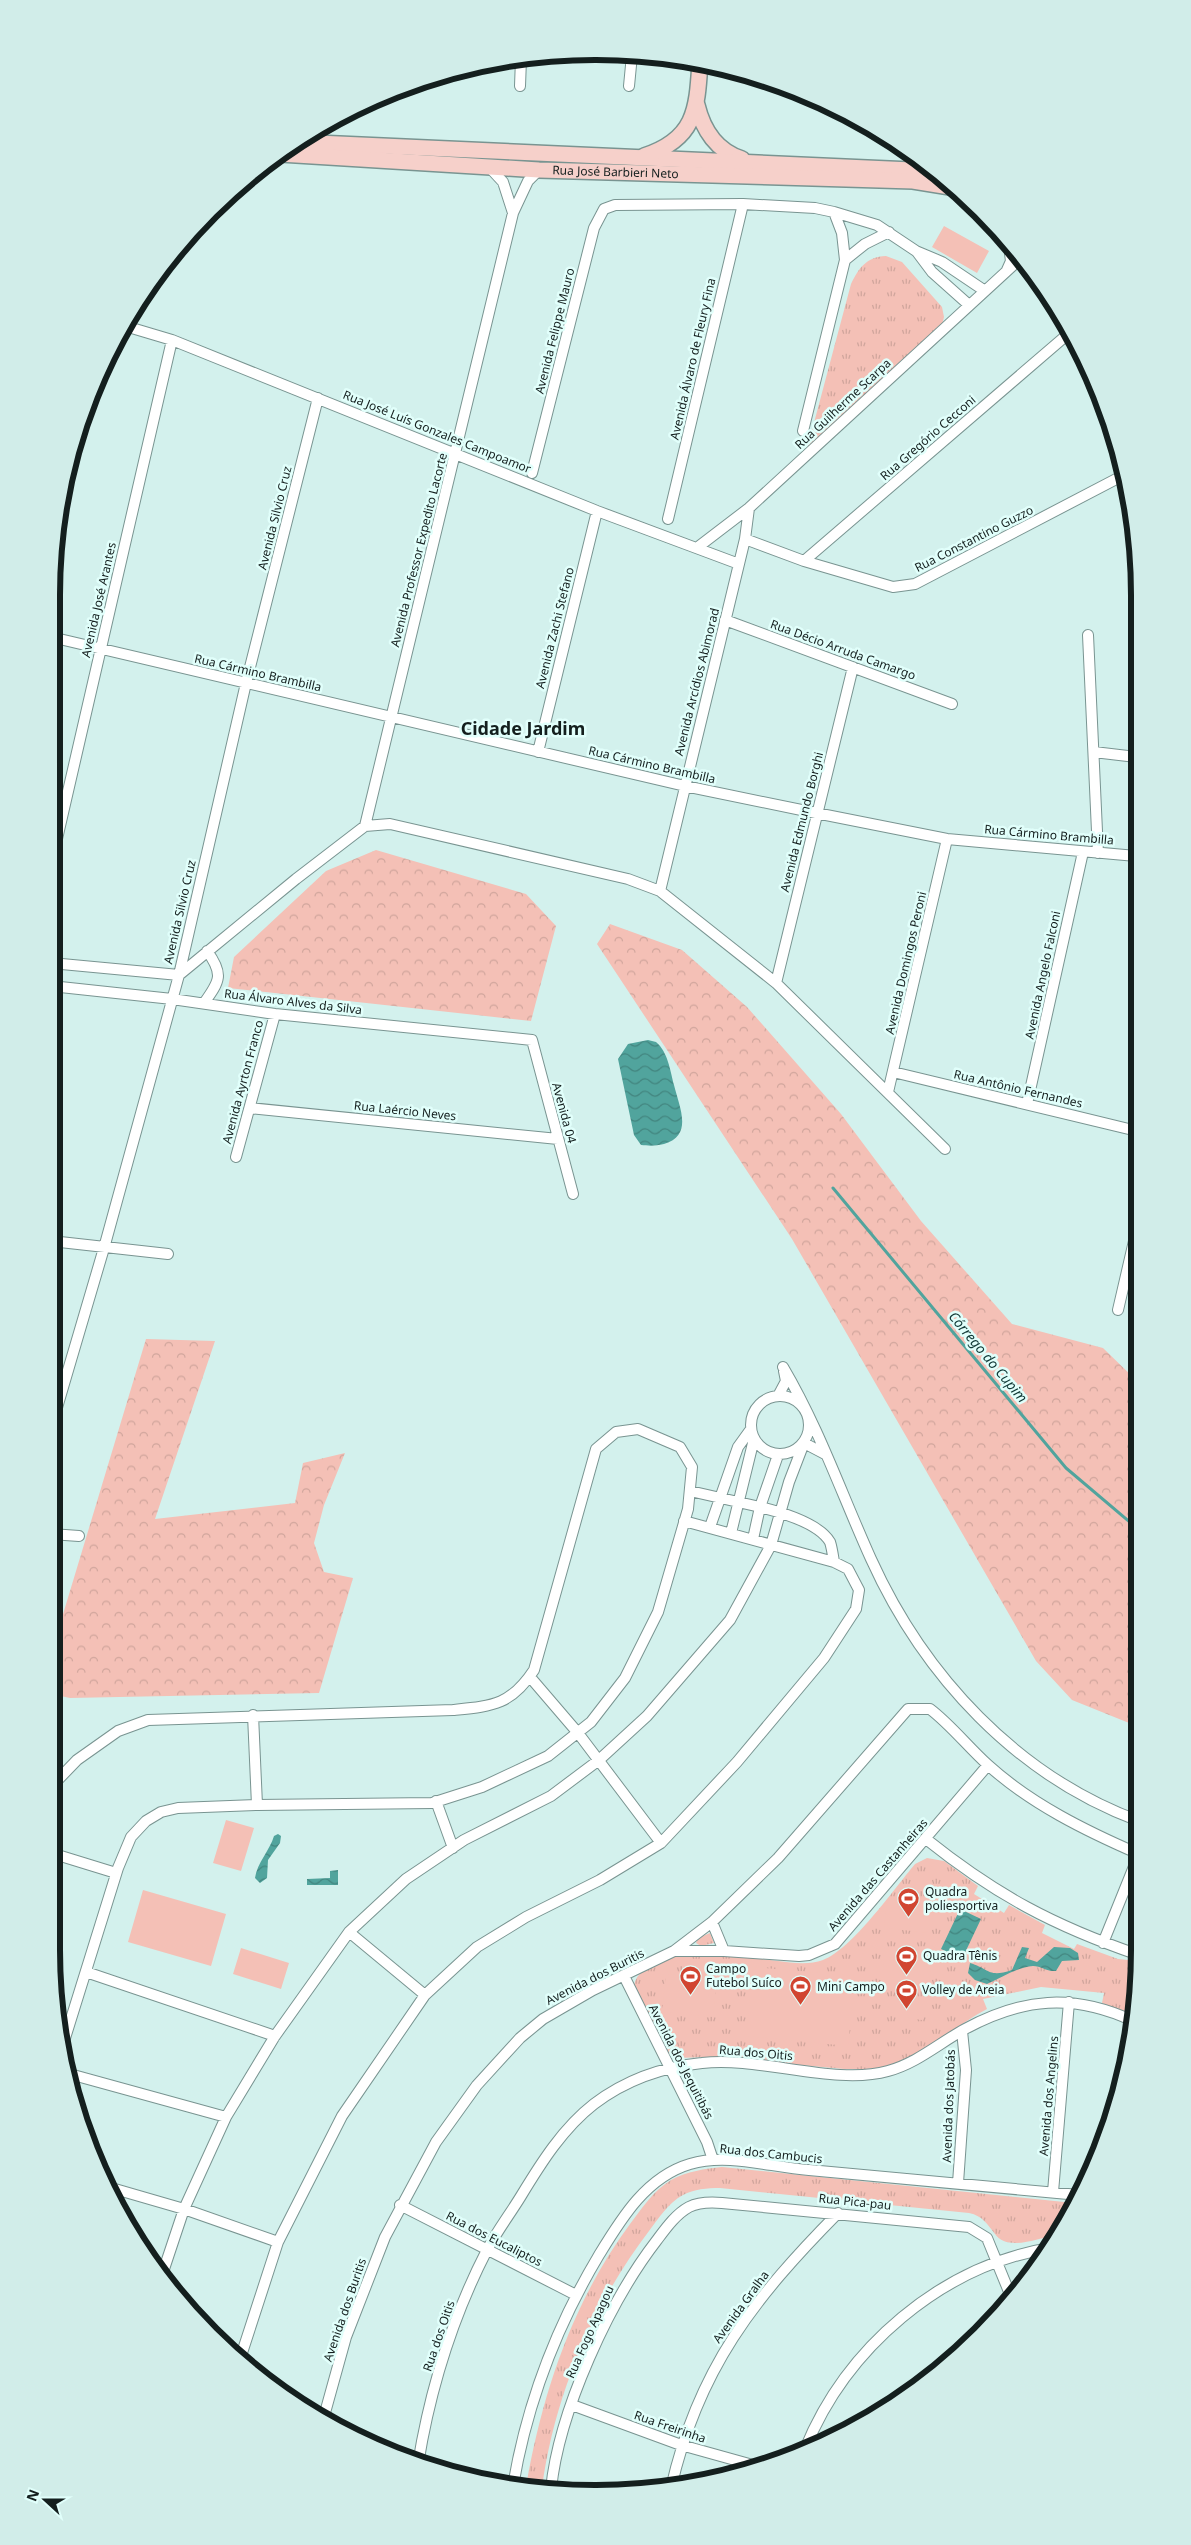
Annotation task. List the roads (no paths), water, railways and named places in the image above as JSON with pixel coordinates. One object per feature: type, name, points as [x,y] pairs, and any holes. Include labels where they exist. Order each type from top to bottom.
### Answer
[{"type":"main road","points":[[699,70],[697,105],[700,120],[725,152],[749,161]]},
{"type":"main road","points":[[635,158],[659,151],[672,142],[691,120],[697,105]]},
{"type":"main road","name":"Rua José Barbieri Neto","points":[[310,143],[635,158],[749,161],[920,170]]},
{"type":"main road","name":"Rua José Barbieri Neto","points":[[292,155],[490,168],[839,178],[913,181],[939,185]]},
{"type":"street","points":[[630,86],[632,61]]},
{"type":"street","points":[[520,86],[521,66]]},
{"type":"street","points":[[490,168],[503,182],[513,213]]},
{"type":"street","name":"Avenida Professor Expedito Lacorte","points":[[365,826],[513,213],[528,181],[539,170]]},
{"type":"street","points":[[743,204],[815,208],[877,225],[916,251],[942,262],[984,291]]},
{"type":"street","name":"Avenida Felippe Mauro","points":[[532,473],[594,228],[604,209],[615,205],[743,204]]},
{"type":"street","name":"Avenida Álvaro de Fleury Fina","points":[[668,519],[743,204]]},
{"type":"street","points":[[803,431],[845,260],[842,233],[834,212]]},
{"type":"street","points":[[845,260],[865,244],[889,232]]},
{"type":"street","points":[[916,251],[932,272],[969,304]]},
{"type":"street","points":[[1002,277],[1011,261],[1011,258]]},
{"type":"street","name":"Rua Guilherme Scarpa","points":[[698,547],[749,508],[969,304],[1015,264]]},
{"type":"street","name":"Rua José Luís Gonzales Campoamor","points":[[132,328],[172,340],[597,511],[698,547],[739,564]]},
{"type":"street","name":"Rua Gregório Cecconi","points":[[804,561],[1064,337]]},
{"type":"street","name":"Avenida José Arantes","points":[[60,826],[172,340]]},
{"type":"street","name":"Avenida Silvio Cruz","points":[[60,1397],[104,1248],[179,975],[246,682],[318,398]]},
{"type":"street","name":"Rua Constantino Guzzo","points":[[745,539],[804,561],[893,587],[915,584],[1118,478]]},
{"type":"street","name":"Avenida Arcídios Abimorad","points":[[660,891],[745,539],[749,508]]},
{"type":"street","name":"Avenida Zachi Stefano","points":[[538,752],[597,511]]},
{"type":"street","name":"Rua Décio Arruda Camargo","points":[[726,620],[952,704]]},
{"type":"street","points":[[1088,635],[1098,853]]},
{"type":"street","name":"Rua Cármino Brambilla","points":[[60,639],[684,786],[816,814],[948,839],[1131,856]]},
{"type":"street","name":"Avenida Edmundo Borghi","points":[[776,983],[853,667]]},
{"type":"street","points":[[1094,752],[1131,756]]},
{"type":"street","points":[[60,964],[179,975],[365,826],[390,824],[628,879],[660,891],[776,983],[946,1149]]},
{"type":"street","name":"Avenida Domingos Peroni","points":[[888,1092],[948,839]]},
{"type":"street","name":"Avenida Angelo Falconi","points":[[1027,1104],[1083,852]]},
{"type":"street","points":[[204,1003],[214,989],[218,978],[218,966],[207,951]]},
{"type":"street","name":"Rua Álvaro Alves da Silva","points":[[60,987],[204,1003],[275,1014],[532,1040]]},
{"type":"street","name":"Avenida Ayrton Franco","points":[[236,1157],[275,1014]]},
{"type":"street","name":"Avenida 04","points":[[532,1040],[572,1194]]},
{"type":"street","name":"Rua Antônio Fernandes","points":[[893,1072],[1131,1129]]},
{"type":"street","name":"Rua Laércio Neves","points":[[250,1108],[558,1139]]},
{"type":"street","points":[[60,1242],[168,1254]]},
{"type":"street","points":[[1118,1310],[1131,1254]]},
{"type":"street","points":[[778,1396],[786,1381],[783,1367],[808,1414],[872,1560],[908,1629],[935,1669],[961,1700],[992,1732],[1038,1766],[1098,1803],[1131,1818]]},
{"type":"street","points":[[165,2267],[184,2209],[226,2117],[275,2036],[348,1932],[406,1879],[453,1848],[551,1796],[599,1760],[647,1716],[730,1620],[771,1545],[789,1482],[808,1434],[808,1414],[796,1400],[778,1396],[769,1398],[755,1411],[747,1471],[731,1533]]},
{"type":"street","points":[[60,1778],[77,1760],[118,1730],[148,1720],[253,1715],[453,1710],[492,1706],[521,1690],[534,1670],[596,1449],[616,1432],[638,1429],[680,1447],[692,1467],[690,1492],[684,1520],[658,1612],[625,1678],[591,1722],[548,1756],[482,1787],[436,1801],[257,1804],[178,1808],[162,1812],[146,1821],[131,1836],[116,1873],[67,2032]]},
{"type":"street","points":[[753,1434],[760,1447],[778,1455],[788,1454],[804,1443]]},
{"type":"street","points":[[710,1527],[738,1447],[753,1434]]},
{"type":"street","points":[[804,1443],[825,1454]]},
{"type":"street","points":[[753,1540],[760,1507],[778,1455]]},
{"type":"street","points":[[690,1492],[739,1501],[780,1512],[812,1526],[830,1542],[834,1562]]},
{"type":"street","points":[[242,2352],[278,2242],[342,2116],[424,1995],[477,1947],[526,1917],[600,1880],[661,1843],[737,1762],[824,1658],[856,1609],[859,1590],[848,1569],[834,1562],[801,1551],[771,1545],[684,1520]]},
{"type":"street","points":[[60,1535],[79,1536]]},
{"type":"street","points":[[530,1677],[578,1733],[661,1843]]},
{"type":"street","name":"Avenida dos Buritis","points":[[326,2412],[358,2304],[400,2205],[417,2173],[452,2119],[477,2085],[520,2038],[543,2019],[567,2004],[674,1951],[712,1922],[784,1852],[900,1715],[908,1709],[930,1709],[988,1765]]},
{"type":"street","points":[[253,1715],[257,1804]]},
{"type":"street","points":[[988,1765],[1017,1788],[1078,1826],[1131,1850]]},
{"type":"street","name":"Avenida das Castanheiras","points":[[674,1951],[724,1951],[800,1956],[809,1955],[835,1944],[988,1765]]},
{"type":"street","points":[[436,1801],[453,1848]]},
{"type":"street","points":[[926,1839],[1008,1898],[1043,1917],[1103,1943],[1131,1952]]},
{"type":"street","points":[[60,1857],[116,1873]]},
{"type":"street","points":[[1103,1943],[1131,1874]]},
{"type":"street","points":[[712,1922],[724,1951]]},
{"type":"street","points":[[348,1932],[424,1995]]},
{"type":"street","points":[[86,1972],[275,2036]]},
{"type":"street","name":"Avenida dos Jequitibás","points":[[624,1976],[707,2142],[713,2160]]},
{"type":"street","name":"Rua dos Oitis","points":[[420,2456],[434,2386],[451,2334],[488,2250],[538,2168],[576,2120],[593,2105],[622,2085],[668,2067],[725,2061],[836,2074],[886,2072],[920,2058],[962,2031],[1013,2008],[1058,2001],[1094,2006],[1126,2018]]},
{"type":"street","name":"Avenida dos Angelins","points":[[1053,2192],[1069,2002]]},
{"type":"street","name":"Avenida dos Jatobás","points":[[958,2183],[966,2070],[962,2031]]},
{"type":"street","points":[[75,2074],[226,2117]]},
{"type":"street","name":"Rua dos Cambucis","points":[[514,2478],[519,2448],[540,2379],[576,2295],[633,2204],[657,2181],[672,2171],[690,2164],[727,2159],[804,2170],[1071,2194]]},
{"type":"street","points":[[117,2190],[184,2209],[278,2242]]},
{"type":"street","name":"Rua Pica-pau","points":[[690,2206],[710,2202],[969,2227],[987,2238],[1008,2290]]},
{"type":"street","name":"Rua dos Eucaliptos","points":[[400,2205],[576,2295]]},
{"type":"street","name":"Rua Fogo Apagou","points":[[552,2483],[572,2405],[591,2357],[627,2281],[668,2225],[690,2206]]},
{"type":"street","name":"Avenida Gralha","points":[[673,2479],[681,2445],[708,2380],[727,2345],[752,2307],[790,2262],[838,2213]]},
{"type":"street","points":[[809,2440],[829,2399],[846,2375],[877,2339],[939,2290],[968,2274],[997,2262],[1038,2251]]},
{"type":"street","name":"Rua Freirinha","points":[[572,2405],[681,2445],[747,2463]]},
{"type":"water","points":[[648,1040],[656,1042],[666,1056],[682,1119],[682,1127],[679,1134],[673,1140],[652,1146],[641,1145],[634,1135],[618,1059],[628,1044]]},
{"type":"water","points":[[278,1834],[281,1836],[280,1843],[268,1860],[267,1878],[260,1883],[255,1878],[256,1872],[274,1836]]},
{"type":"water","points":[[338,1870],[338,1885],[307,1885],[307,1879],[330,1878],[330,1871]]},
{"type":"water","points":[[960,1909],[981,1919],[962,1959],[941,1949]]},
{"type":"water","points":[[1022,1947],[1029,1948],[1025,1958],[1037,1962],[1054,1947],[1070,1948],[1078,1953],[1079,1960],[1062,1961],[1056,1971],[1036,1966],[1027,1967],[987,1984],[975,1980],[968,1973],[970,1963],[993,1973],[1012,1970]]},
{"type":"waterway","name":"Córrego do Cupim","points":[[833,1188],[1066,1468],[1131,1523]]},
{"type":"place","name":"Quadra poliesportiva","points":[[909,1918]]},
{"type":"place","name":"Quadra Tênis","points":[[907,1975]]},
{"type":"place","name":"Campo Futebol Suíco","points":[[690,1995]]},
{"type":"place","name":"Mini Campo","points":[[801,2006]]},
{"type":"place","name":"Volley de Areia","points":[[906,2009]]},
{"type":"district","name":"Cidade Jardim","points":[[523,729]]}]
